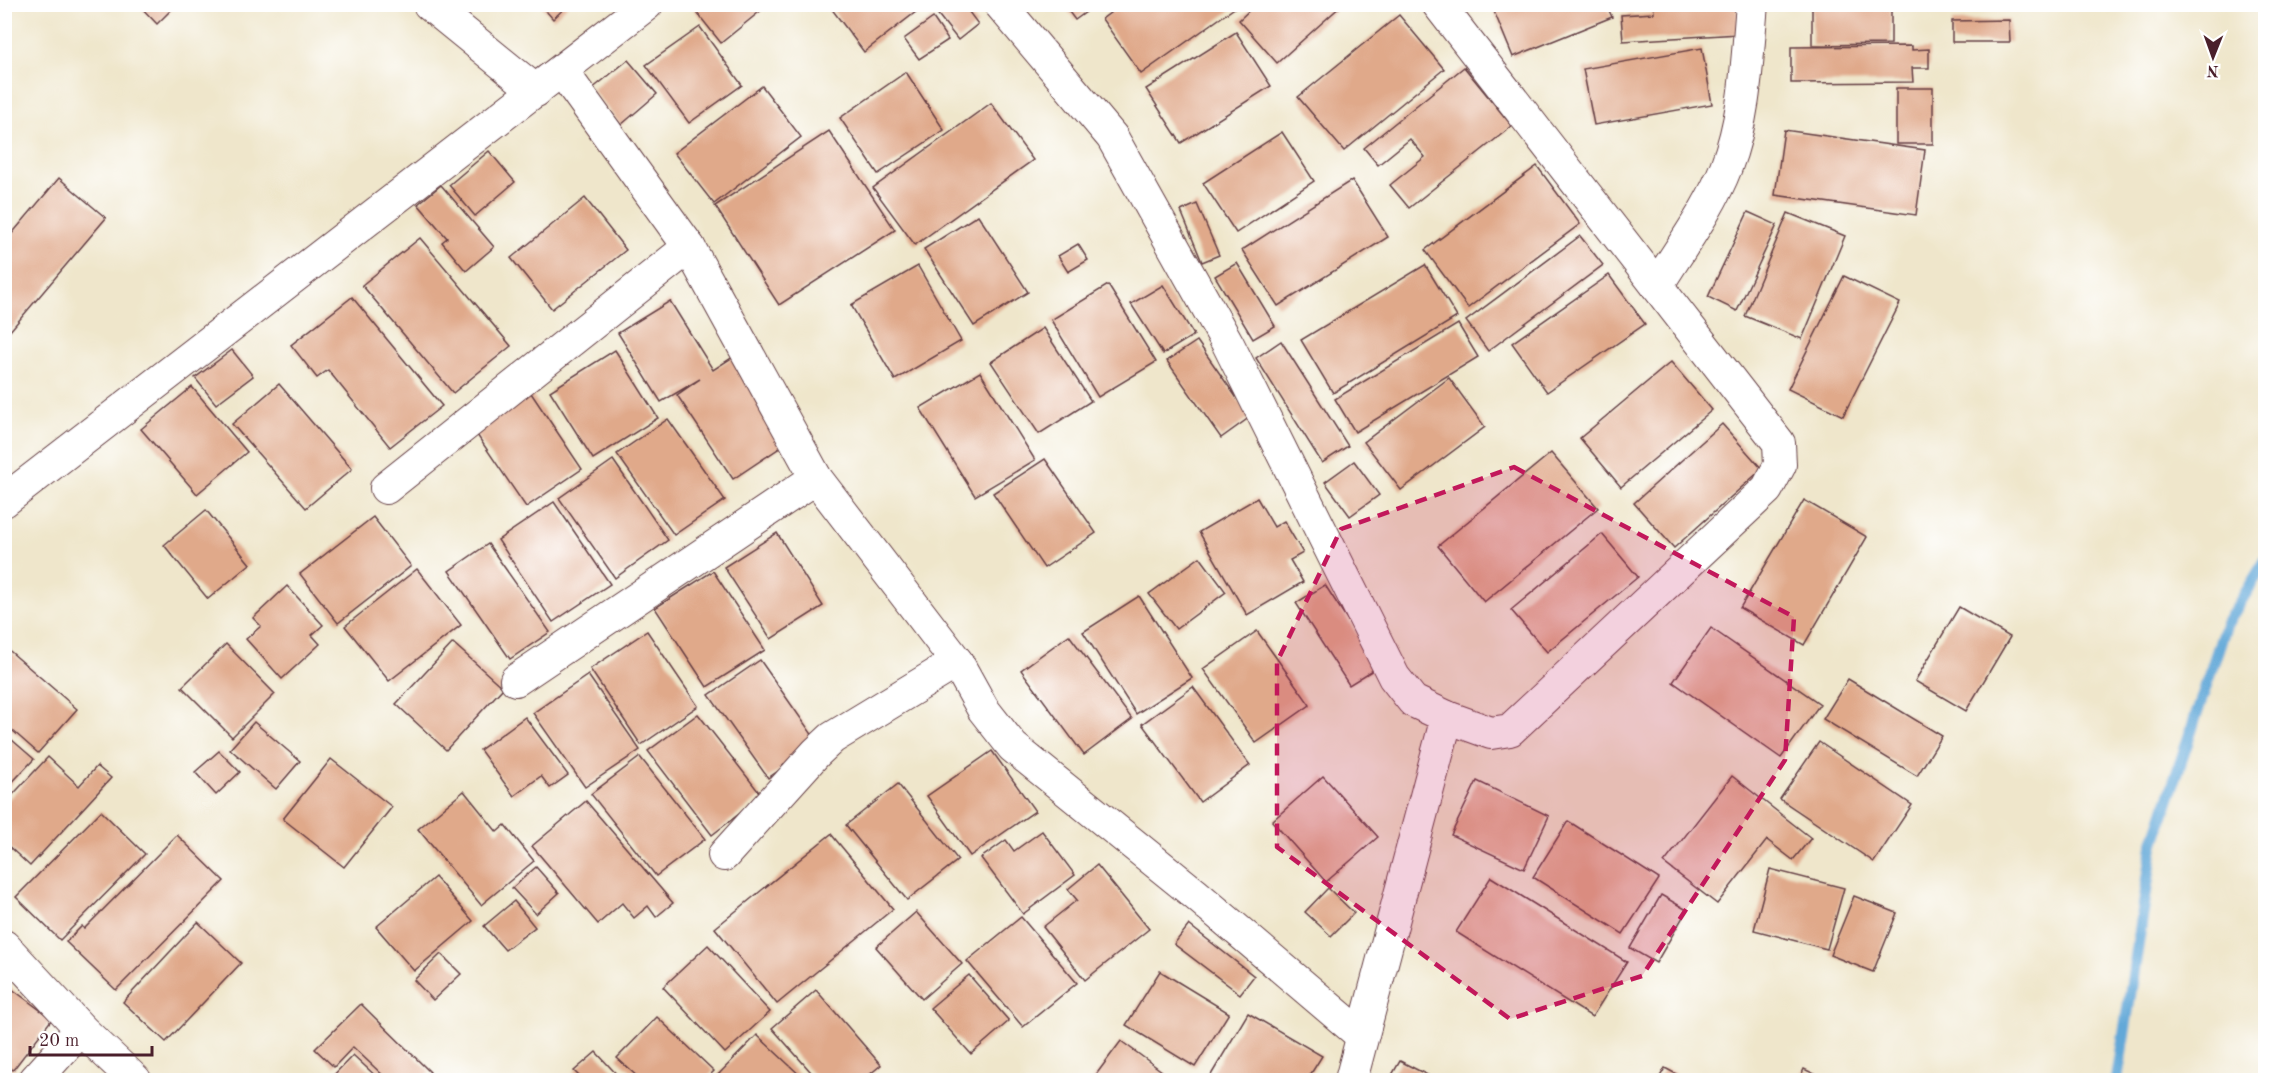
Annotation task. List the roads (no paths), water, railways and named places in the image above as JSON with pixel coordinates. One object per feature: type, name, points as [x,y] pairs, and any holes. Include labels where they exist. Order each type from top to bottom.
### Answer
[{"type":"street","points":[[429,4],[536,91]]},
{"type":"street","points":[[4,501],[647,4]]},
{"type":"street","points":[[1000,4],[1112,137],[1228,344],[1394,677],[1413,701],[1447,717],[1491,733],[1510,730],[1767,489],[1780,465],[1779,443],[1438,4]]},
{"type":"street","points":[[1657,286],[1707,205],[1726,168],[1742,110],[1752,4]]},
{"type":"street","points":[[562,70],[689,247],[816,478],[957,662],[983,709],[1013,747],[1195,894],[1361,1035]]},
{"type":"street","points":[[386,488],[689,247]]},
{"type":"street","points":[[516,680],[816,478]]},
{"type":"street","points":[[724,855],[832,738],[957,662]]},
{"type":"street","points":[[1351,1080],[1361,1035],[1447,717]]},
{"type":"street","points":[[4,946],[81,1029],[135,1080]]},
{"type":"street","points":[[35,1080],[81,1029]]},
{"type":"waterway","points":[[2117,1080],[2153,846],[2226,625],[2266,560]]}]
